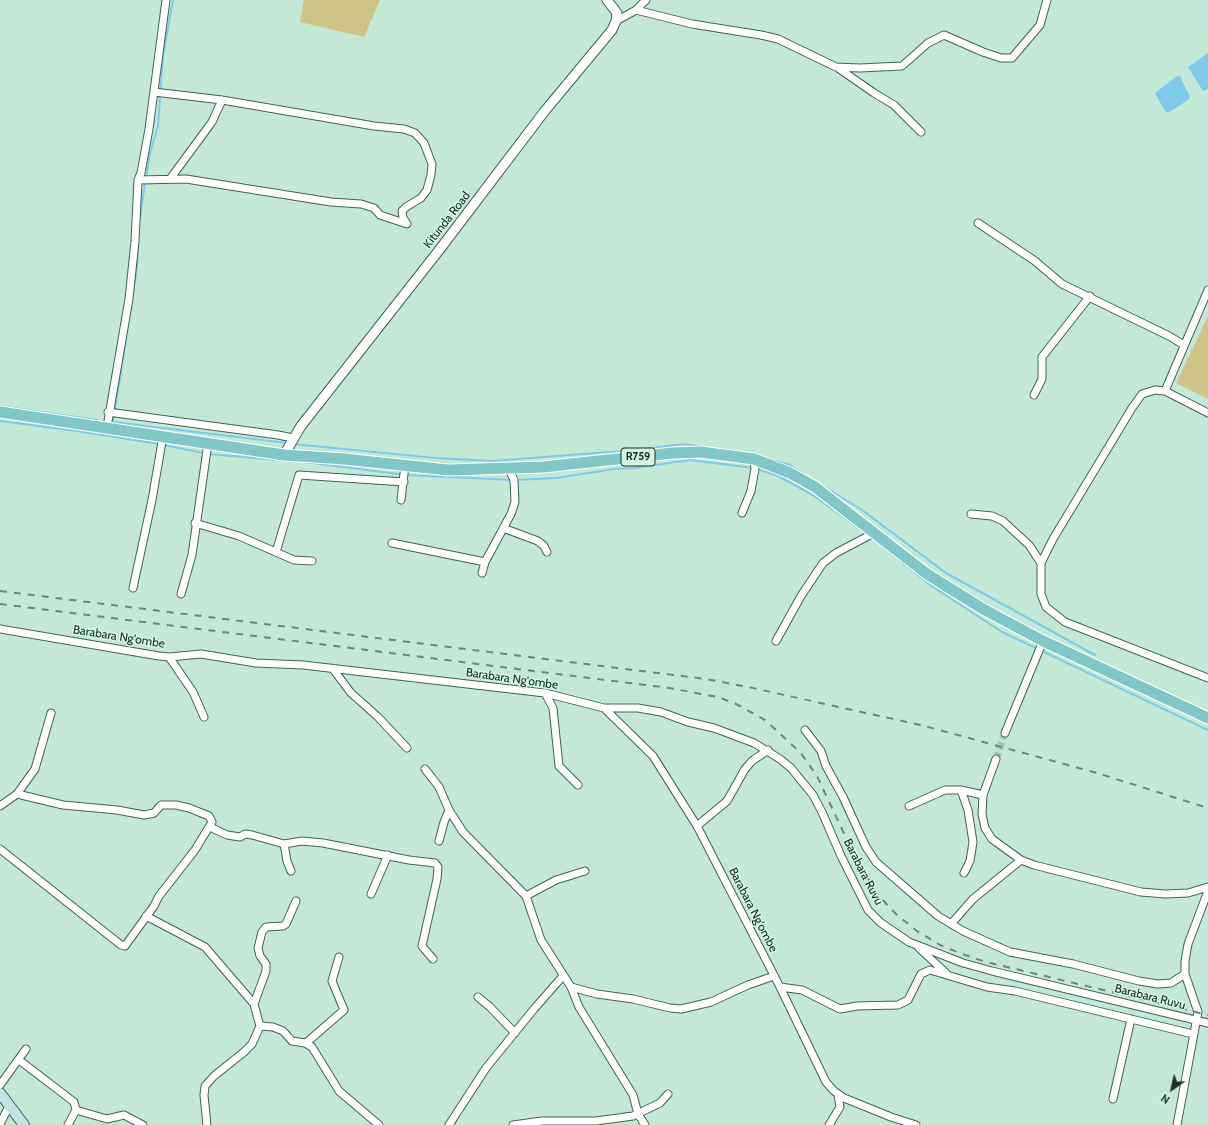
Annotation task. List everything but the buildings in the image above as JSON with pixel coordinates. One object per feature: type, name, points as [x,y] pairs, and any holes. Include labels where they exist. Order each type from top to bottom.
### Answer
[{"type":"main road","name":"R759","points":[[0,412],[284,454],[448,470],[543,467],[674,453],[701,452],[754,459],[790,473],[815,487],[956,594],[1043,641],[1208,718]]},
{"type":"main road","points":[[0,1093],[24,1125]]},
{"type":"street","points":[[106,427],[129,299],[138,180],[141,173],[154,92],[166,0]]},
{"type":"street","points":[[607,0],[617,13],[616,21]]},
{"type":"street","points":[[616,21],[636,10],[646,0]]},
{"type":"street","points":[[836,67],[860,68],[902,66],[928,43],[944,35],[983,52],[1001,58],[1012,58],[1040,25],[1047,0]]},
{"type":"street","points":[[636,10],[692,24],[747,32],[778,39],[836,67],[894,105],[921,132]]},
{"type":"street","name":"Kitunda Road","points":[[284,454],[301,426],[440,249],[544,112],[612,30],[616,21]]},
{"type":"street","points":[[138,180],[186,180],[331,202],[361,204],[374,208],[384,216],[407,224],[403,218],[402,211],[421,198],[427,190],[432,164],[424,143],[415,133],[404,128],[374,126],[222,100],[154,92]]},
{"type":"street","points":[[170,179],[212,122],[222,100]]},
{"type":"street","points":[[978,223],[1035,261],[1056,279],[1184,344]]},
{"type":"street","points":[[1165,391],[1208,290]]},
{"type":"street","points":[[1034,395],[1042,379],[1042,357],[1090,296]]},
{"type":"street","points":[[1208,413],[1165,391],[1154,390],[1142,394],[1053,539],[1042,563],[1041,594],[1046,607],[1065,622],[1208,678]]},
{"type":"street","points":[[108,412],[278,434],[293,438]]},
{"type":"street","points":[[133,588],[152,500],[163,436]]},
{"type":"street","points":[[182,594],[192,555],[208,443]]},
{"type":"street","points":[[742,513],[751,491],[755,468],[754,459]]},
{"type":"street","points":[[401,500],[405,465]]},
{"type":"street","points":[[482,573],[485,562],[515,502],[514,480],[509,469]]},
{"type":"street","points":[[276,552],[299,474],[404,482]]},
{"type":"street","points":[[971,514],[992,516],[1003,521],[1029,545],[1042,563]]},
{"type":"street","points":[[196,523],[240,536],[294,560],[312,561]]},
{"type":"street","points":[[503,528],[538,541],[544,546],[547,552]]},
{"type":"street","points":[[776,641],[801,596],[823,563],[832,556],[874,533]]},
{"type":"street","points":[[392,543],[485,562]]},
{"type":"street","name":"Barabara Ng'ombe","points":[[0,630],[169,657],[201,654],[256,663],[332,668],[545,693],[604,708],[653,756],[697,826],[728,882],[826,1082],[838,1095],[871,1110],[916,1125]]},
{"type":"street","points":[[1005,733],[1043,641]]},
{"type":"street","points":[[169,657],[193,692],[204,717]]},
{"type":"street","points":[[332,668],[351,693],[378,717],[407,748]]},
{"type":"street","points":[[545,693],[553,708],[559,766],[578,786]]},
{"type":"street","name":"Barabara Ruvu","points":[[604,708],[638,708],[661,712],[688,722],[722,731],[768,750],[791,768],[813,795],[868,910],[893,932],[916,945],[963,963],[992,971],[1208,1023]]},
{"type":"street","points":[[0,806],[17,794],[35,769],[51,713]]},
{"type":"street","points":[[805,730],[821,751],[826,766],[843,797],[866,847],[876,862],[938,916],[998,948],[1010,952],[1073,964],[1139,981],[1166,984],[1171,983],[1185,974]]},
{"type":"street","points":[[697,826],[727,801],[752,761],[768,750]]},
{"type":"street","points":[[996,759],[983,795],[982,814],[985,828],[992,838],[1021,860],[1034,865],[1141,892],[1165,894],[1188,893],[1208,887]]},
{"type":"street","points":[[425,769],[439,787],[449,810],[468,838],[526,896],[542,940],[571,987],[582,1012],[633,1095],[638,1114],[645,1125]]},
{"type":"street","points":[[909,806],[945,790],[962,790],[983,795]]},
{"type":"street","points":[[962,790],[968,810],[973,842],[970,861],[964,873]]},
{"type":"street","points":[[0,849],[121,945],[126,946],[159,896],[195,850],[210,827],[212,820],[209,816],[189,808],[176,805],[162,805],[154,813],[144,815],[117,810],[63,805],[17,794]]},
{"type":"street","points":[[439,841],[449,810]]},
{"type":"street","points":[[210,827],[227,835],[240,837],[245,834],[252,835],[284,844],[302,841],[388,855],[409,860],[435,863],[438,867],[422,946],[433,959]]},
{"type":"street","points":[[284,844],[287,861],[291,871]]},
{"type":"street","points":[[371,894],[388,855]]},
{"type":"street","points":[[951,924],[974,899],[1021,860]]},
{"type":"street","points":[[526,896],[556,880],[585,871]]},
{"type":"street","points":[[1177,1125],[1195,1019],[1198,1012],[1185,974],[1188,944],[1208,891]]},
{"type":"street","points":[[254,1004],[266,971],[266,964],[260,956],[258,948],[262,932],[266,927],[283,926],[286,924],[296,901]]},
{"type":"street","points":[[146,916],[206,947],[254,1004],[260,1026],[252,1044],[214,1076],[205,1086],[204,1095],[207,1125]]},
{"type":"street","points":[[916,945],[948,974]]},
{"type":"street","points":[[306,1043],[344,1010],[332,981],[339,956]]},
{"type":"street","points":[[780,986],[802,990],[840,1009],[858,1006],[898,1005],[908,1000],[924,972],[930,970],[987,986],[1015,991],[1193,1034]]},
{"type":"street","points":[[450,1125],[486,1068],[563,976]]},
{"type":"street","points":[[571,987],[597,994],[633,999],[670,1008],[681,1009],[711,1002],[748,985],[774,976]]},
{"type":"street","points":[[478,997],[490,1006],[515,1033]]},
{"type":"street","points":[[1113,1099],[1131,1020]]},
{"type":"street","points":[[260,1026],[273,1026],[283,1031],[292,1041],[306,1043],[312,1047],[342,1095],[379,1125]]},
{"type":"street","points":[[0,1085],[26,1049]]},
{"type":"street","points":[[19,1060],[74,1102],[76,1110],[68,1125]]},
{"type":"street","points":[[513,1125],[542,1121],[596,1121],[638,1114],[660,1102],[668,1094]]},
{"type":"street","points":[[829,1125],[840,1108],[838,1095]]},
{"type":"street","points":[[0,1124],[9,1106]]},
{"type":"street","points":[[76,1110],[107,1119],[124,1115],[143,1125]]},
{"type":"shaded area","points":[[304,0],[380,0],[364,37],[300,22]]},
{"type":"shaded area","points":[[1208,316],[1208,399],[1176,383]]},
{"type":"water","points":[[1208,53],[1208,89],[1203,91],[1188,67]]},
{"type":"water","points":[[1177,76],[1180,76],[1190,97],[1188,100],[1168,113],[1165,111],[1155,93]]},
{"type":"waterway","points":[[146,178],[150,153],[158,126],[163,56],[173,0]]},
{"type":"waterway","points":[[140,218],[145,182]]},
{"type":"waterway","points":[[133,293],[137,267],[138,246]]},
{"type":"waterway","points":[[126,339],[113,422],[287,443]]},
{"type":"waterway","points":[[0,406],[97,420]]},
{"type":"waterway","points":[[0,421],[159,444]]},
{"type":"waterway","points":[[293,444],[435,458],[492,461],[635,450],[684,444],[703,447]]},
{"type":"waterway","points":[[163,445],[204,453]]},
{"type":"waterway","points":[[209,454],[278,460]]},
{"type":"waterway","points":[[768,459],[790,465],[811,479]]},
{"type":"waterway","points":[[304,462],[405,475],[514,480],[556,478],[690,460],[753,468]]},
{"type":"waterway","points":[[757,469],[778,476],[813,495],[869,536],[930,585],[1002,632],[1208,730]]},
{"type":"waterway","points":[[818,483],[862,510],[946,573],[1095,655]]},
{"type":"tunnel","points":[[996,759],[1005,733]]},
{"type":"railway","points":[[0,591],[706,679],[921,725],[1097,773],[1208,808]]},
{"type":"railway","points":[[0,604],[669,688],[718,697],[736,704],[765,720],[800,752],[817,776],[856,859],[878,895],[896,914],[917,931],[940,945],[986,962],[1208,1015]]}]
